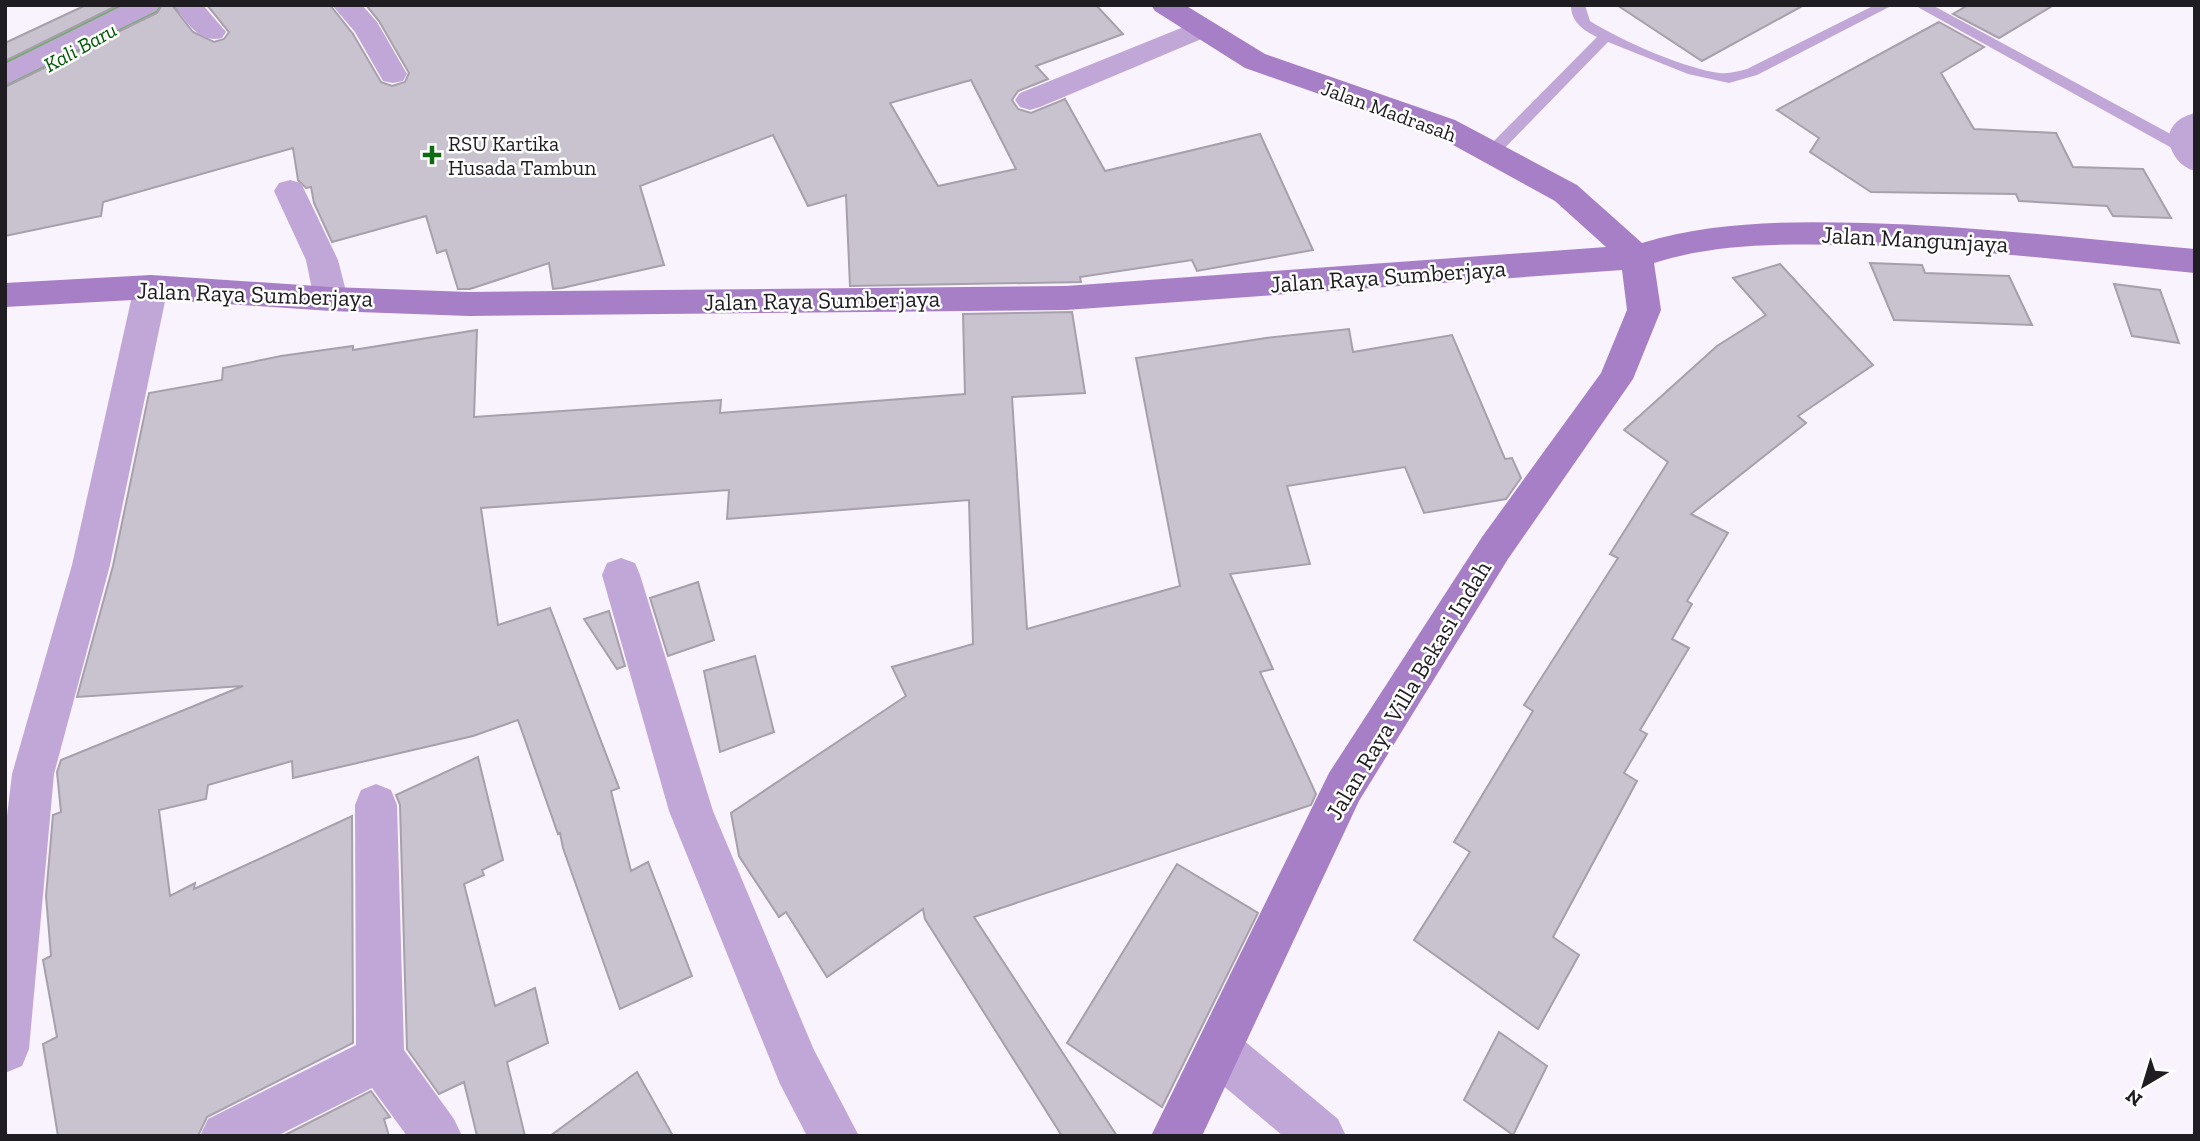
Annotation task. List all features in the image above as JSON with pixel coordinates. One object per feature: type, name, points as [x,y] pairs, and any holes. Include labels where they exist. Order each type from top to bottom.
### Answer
[{"type":"street","points":[[5,76],[146,5]]},
{"type":"street","points":[[188,5],[212,32]]},
{"type":"street","points":[[346,5],[367,28],[393,74]]},
{"type":"street","name":"Jalan Madrasah","points":[[1166,5],[1255,61],[1444,127],[1566,193],[1637,257]]},
{"type":"street","points":[[1030,100],[1201,29]]},
{"type":"street","points":[[290,191],[322,260],[331,299]]},
{"type":"street","name":"Jalan Mangunjaya","points":[[1637,257],[1659,250],[1720,239],[1787,232],[1931,236],[2195,261]]},
{"type":"street","name":"Jalan Raya Sumberjaya","points":[[5,295],[151,287],[331,299],[482,304],[1066,298],[1637,257]]},
{"type":"street","name":"Jalan Raya Villa Bekasi Indah","points":[[1176,1136],[1344,787],[1495,548],[1616,379],[1644,310],[1637,257]]},
{"type":"street","points":[[5,1049],[33,774],[91,565],[151,287]]},
{"type":"street","points":[[621,575],[691,811],[797,1067],[834,1136]]},
{"type":"street","points":[[376,805],[380,1058],[437,1136]]},
{"type":"street","points":[[1219,1051],[1321,1136]]},
{"type":"street","points":[[225,1136],[380,1058]]},
{"type":"lane","points":[[1578,5],[1579,17],[1605,37],[1705,74],[1732,78],[1752,72],[1886,5]]},
{"type":"lane","points":[[1921,5],[2191,144]]},
{"type":"lane","points":[[1491,153],[1605,37]]},
{"type":"building","points":[[86,5],[118,5],[5,61],[5,43]]},
{"type":"building","points":[[162,5],[172,5],[193,32],[214,42],[224,39],[229,32],[207,5],[330,5],[353,34],[381,82],[392,86],[405,82],[409,73],[379,21],[366,5],[1096,5],[1123,34],[1036,66],[1048,79],[1018,91],[1012,100],[1018,109],[1031,113],[1065,99],[1105,171],[1260,134],[1313,250],[1197,271],[1192,260],[1080,277],[1081,282],[850,286],[846,195],[808,206],[773,135],[640,186],[664,265],[562,288],[553,289],[549,263],[470,289],[458,289],[446,250],[437,253],[426,216],[332,242],[314,203],[311,187],[306,188],[298,180],[293,148],[103,202],[101,216],[5,236],[5,87],[157,13]],"holes":[[[971,80],[1016,169],[938,186],[890,103]]]},
{"type":"building","points":[[1617,5],[1804,5],[1702,61]]},
{"type":"building","points":[[1968,5],[2054,5],[1999,38],[1953,14]]},
{"type":"building","points":[[1939,22],[1984,47],[1941,73],[1974,129],[2056,133],[2073,167],[2143,169],[2171,218],[2113,216],[2107,206],[2019,201],[2016,194],[1871,192],[1810,152],[1819,138],[1777,110]]},
{"type":"building","points":[[1870,263],[1922,265],[1925,273],[2009,276],[2032,325],[1894,320]]},
{"type":"building","points":[[1780,264],[1873,365],[1798,416],[1806,423],[1691,514],[1728,533],[1687,601],[1692,604],[1672,639],[1689,648],[1640,730],[1647,734],[1624,773],[1637,781],[1553,937],[1579,955],[1538,1029],[1414,940],[1470,852],[1454,842],[1533,711],[1524,705],[1618,558],[1610,554],[1668,462],[1624,430],[1717,346],[1766,315],[1733,278]]},
{"type":"building","points":[[2114,284],[2160,290],[2179,343],[2132,336]]},
{"type":"building","points":[[1072,312],[1085,393],[1012,397],[1027,629],[1180,586],[1136,358],[1266,338],[1349,329],[1353,352],[1452,335],[1505,459],[1512,458],[1521,478],[1506,499],[1424,513],[1405,467],[1287,486],[1310,564],[1230,574],[1273,669],[1260,672],[1316,794],[1311,805],[974,917],[1117,1136],[1062,1136],[925,919],[923,909],[827,977],[786,912],[779,917],[739,856],[731,813],[906,696],[892,667],[973,644],[969,500],[727,519],[729,490],[481,508],[498,625],[550,608],[619,788],[611,791],[631,871],[648,862],[692,976],[620,1009],[518,720],[473,736],[293,778],[292,761],[208,785],[206,799],[159,810],[170,896],[195,883],[194,889],[352,816],[353,1043],[207,1117],[198,1136],[58,1136],[43,1044],[57,1037],[43,960],[51,956],[46,896],[53,815],[61,812],[57,772],[61,760],[243,686],[77,697],[113,566],[149,393],[222,380],[223,368],[281,356],[353,346],[353,350],[477,330],[474,417],[721,400],[720,413],[965,394],[963,314]]},
{"type":"building","points":[[698,582],[714,640],[668,656],[650,598]]},
{"type":"building","points":[[609,611],[625,666],[617,669],[584,619]]},
{"type":"building","points":[[755,656],[774,732],[720,752],[704,671]]},
{"type":"building","points":[[478,757],[503,860],[482,870],[484,875],[464,884],[495,1006],[535,988],[548,1043],[507,1062],[525,1136],[477,1136],[464,1082],[439,1094],[407,1049],[400,805],[396,795]]},
{"type":"building","points":[[1177,864],[1258,913],[1162,1107],[1067,1043]]},
{"type":"building","points":[[1499,1032],[1547,1066],[1513,1135],[1464,1100]]},
{"type":"building","points":[[637,1072],[673,1136],[550,1136],[603,1097]]},
{"type":"building","points":[[371,1091],[390,1117],[384,1119],[389,1136],[283,1136]]},
{"type":"waterway","name":"Kali Baru","points":[[5,89],[155,5]]},
{"type":"place","name":"RSU Kartika Husada Tambun","points":[[432,155]]}]
